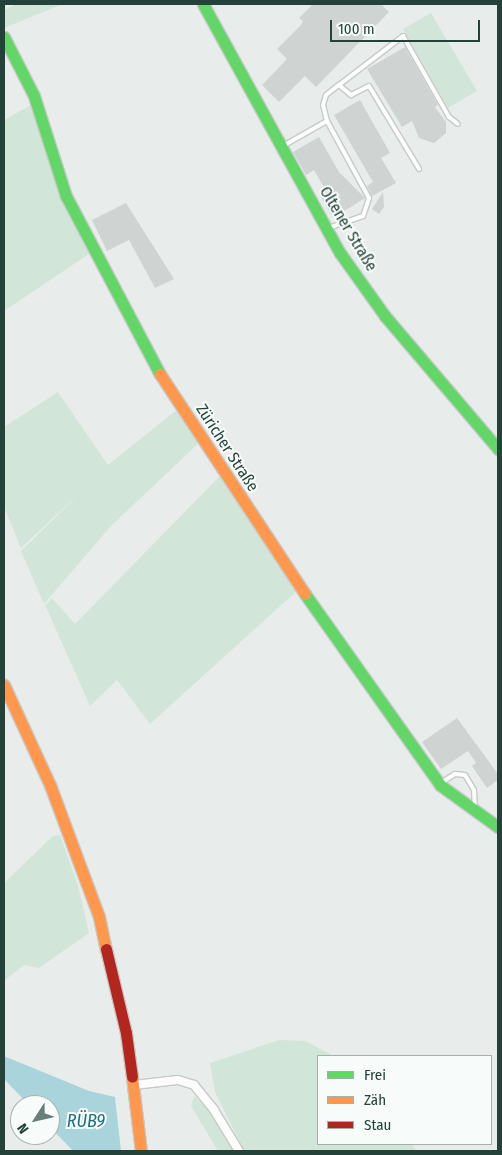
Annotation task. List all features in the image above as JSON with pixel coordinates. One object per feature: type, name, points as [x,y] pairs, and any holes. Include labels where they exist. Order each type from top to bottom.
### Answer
[{"type":"street","name":"Oltener Straße","points":[[202,4],[327,228],[385,316],[498,449]]},
{"type":"street","name":"Züricher Straße","points":[[4,37],[34,96],[66,196],[155,365],[255,522],[440,785],[498,826]]},
{"type":"street","points":[[4,685],[54,795],[96,909],[126,1033],[141,1151]]},
{"type":"street","points":[[134,1086],[178,1080],[194,1086],[214,1110],[239,1151]]},
{"type":"lane","points":[[327,228],[363,216],[369,198],[327,121],[323,105],[326,95],[402,36],[449,117],[458,124]]},
{"type":"lane","points":[[339,85],[352,95],[369,86],[419,169]]},
{"type":"lane","points":[[282,147],[327,121]]},
{"type":"lane","points":[[440,785],[454,774],[465,775],[474,790],[475,810]]},
{"type":"green space","points":[[17,4],[63,4],[4,28],[4,10]]},
{"type":"green space","points":[[431,13],[477,91],[448,108],[403,29]]},
{"type":"green space","points":[[33,104],[53,176],[92,252],[4,311],[4,120]]},
{"type":"green space","points":[[58,392],[108,465],[179,408],[200,442],[111,526],[44,604],[21,551],[85,488],[21,548],[4,507],[4,427]]},
{"type":"green space","points":[[221,475],[299,589],[150,724],[117,680],[90,706],[45,605],[52,598],[75,624]]},
{"type":"green space","points":[[60,835],[78,885],[89,933],[39,968],[24,965],[4,981],[4,883],[53,836]]},
{"type":"green space","points":[[279,1040],[305,1041],[332,1055],[317,1055],[317,1145],[412,1145],[417,1151],[244,1151],[215,1092],[210,1063]]},
{"type":"green space","points":[[194,1096],[208,1109],[233,1151],[218,1151],[191,1106]]},
{"type":"water","name":"RÜB9","points":[[4,1056],[89,1091],[115,1097],[121,1151],[73,1151],[60,1137],[60,1095],[19,1095],[4,1079]]},
{"type":"building","points":[[313,4],[381,4],[389,12],[316,87],[305,76],[279,102],[262,85],[287,59],[277,49],[300,26],[303,21],[299,18]]},
{"type":"building","points":[[405,47],[438,105],[435,107],[446,122],[446,133],[434,143],[419,138],[412,121],[402,127],[367,69]]},
{"type":"building","points":[[360,100],[390,153],[381,158],[396,183],[372,196],[367,186],[373,182],[334,115]]},
{"type":"building","points":[[319,137],[339,172],[365,198],[333,218],[319,194],[326,191],[314,170],[306,175],[293,152]]},
{"type":"building","points":[[383,192],[384,207],[379,214],[372,209]]},
{"type":"building","points":[[126,203],[174,279],[155,288],[129,240],[107,251],[92,220]]},
{"type":"building","points":[[457,718],[498,774],[498,780],[487,788],[472,766],[476,763],[468,751],[441,769],[422,742]]},
{"type":"traffic: fast","points":[[203,4],[340,253],[385,316],[498,449]]},
{"type":"traffic: fast","points":[[4,37],[34,96],[66,196],[160,374]]},
{"type":"traffic: fast","points":[[305,594],[440,785],[498,827]]},
{"type":"traffic: slow","points":[[160,374],[305,594]]},
{"type":"traffic: slow","points":[[4,685],[50,785],[99,917],[106,949]]},
{"type":"traffic: slow","points":[[132,1077],[141,1151]]},
{"type":"traffic: jam","points":[[106,949],[126,1033],[132,1077]]}]
